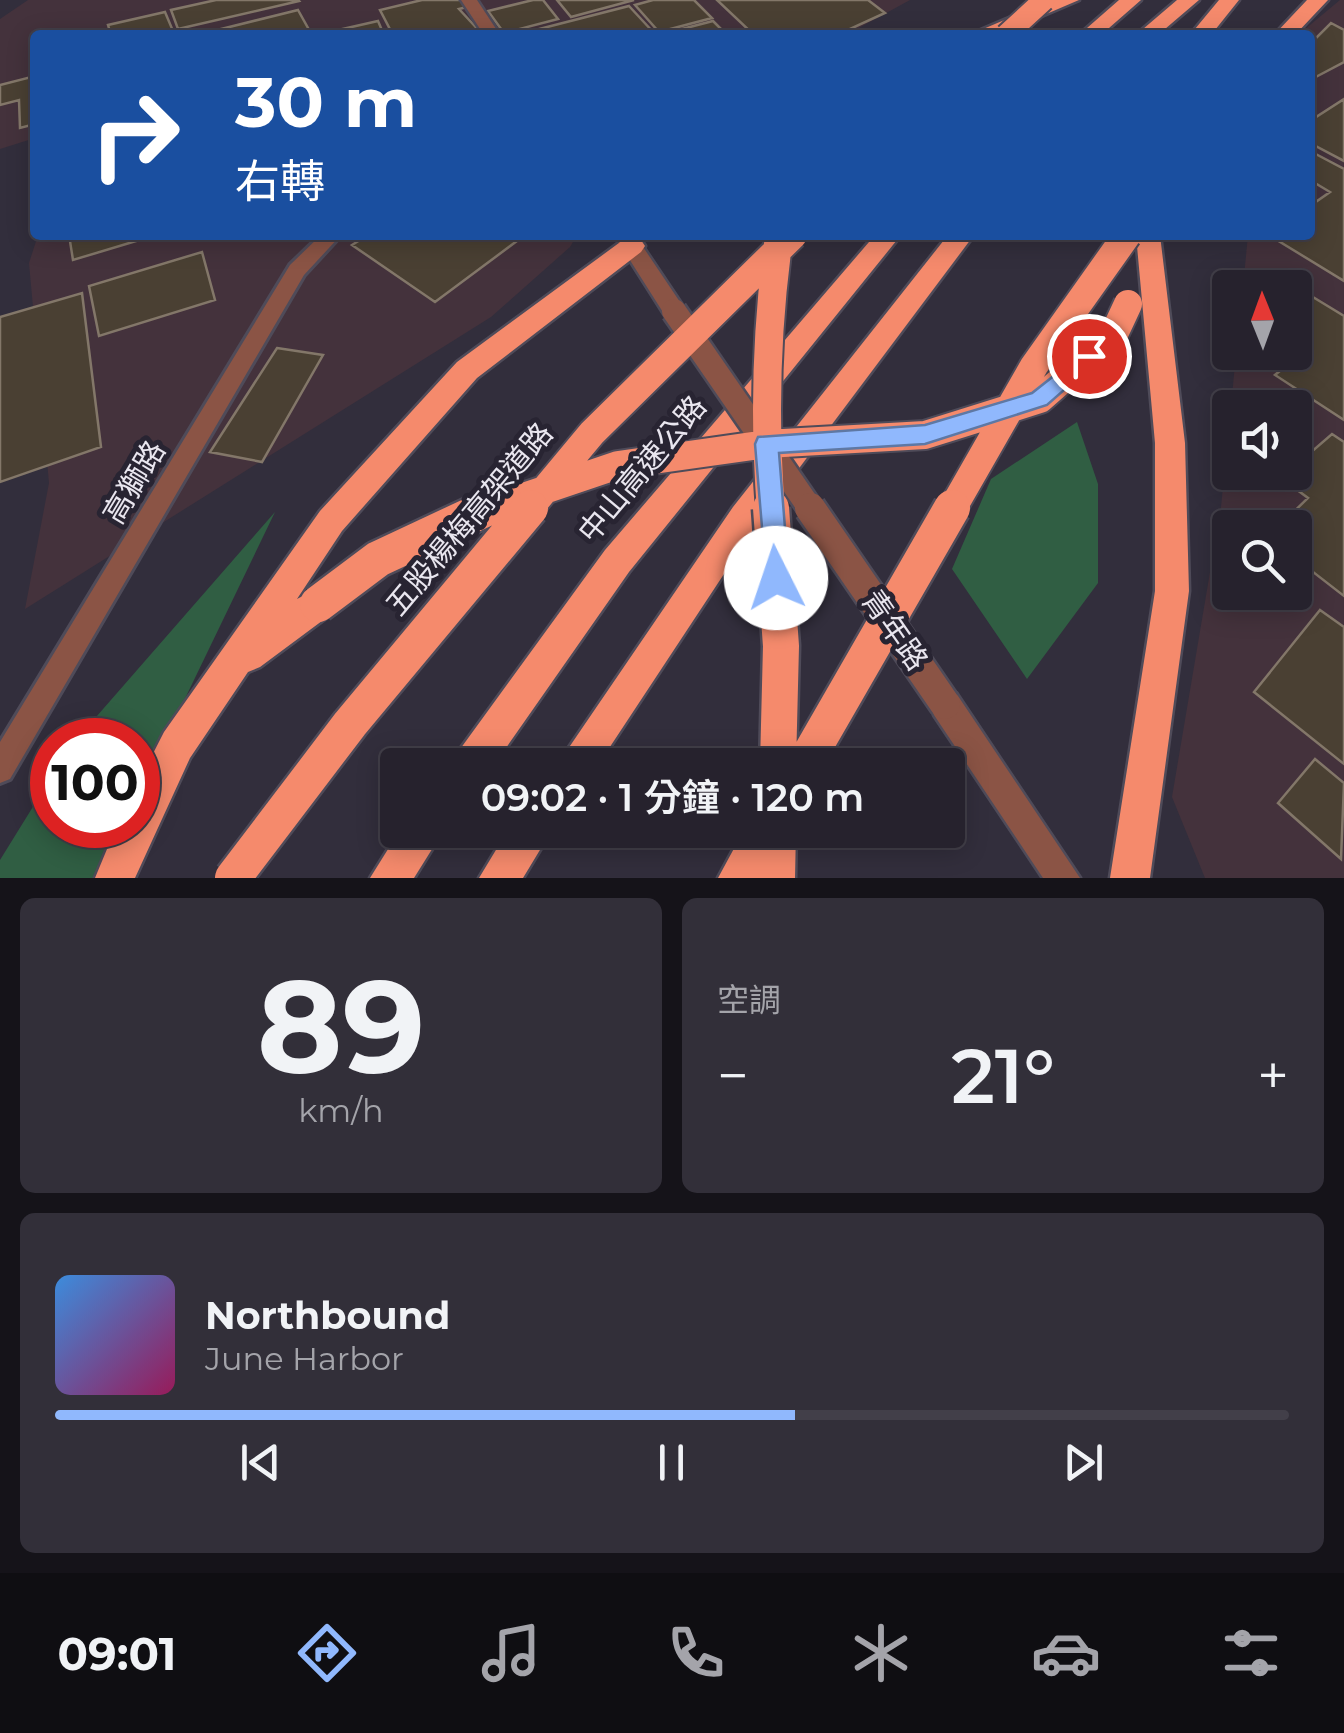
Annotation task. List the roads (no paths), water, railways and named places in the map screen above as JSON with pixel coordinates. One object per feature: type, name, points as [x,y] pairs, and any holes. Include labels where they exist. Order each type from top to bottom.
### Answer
[{"type":"highway","points":[[1011,30],[1044,0]]},
{"type":"highway","points":[[992,30],[1069,0]]},
{"type":"highway","points":[[1096,30],[1131,0]]},
{"type":"highway","points":[[1152,30],[1189,0]]},
{"type":"highway","points":[[1204,30],[1229,0]]},
{"type":"highway","points":[[1289,30],[1318,0]]},
{"type":"highway","points":[[777,240],[770,311],[766,444],[781,646],[778,748]]},
{"type":"highway","name":"五股楊梅高架道路","points":[[233,878],[350,724],[592,433],[788,240]]},
{"type":"highway","name":"中山高速公路","points":[[483,748],[616,561],[885,240]]},
{"type":"highway","points":[[587,748],[744,516],[958,240]]},
{"type":"highway","points":[[160,780],[178,745],[331,521],[467,370],[628,241]]},
{"type":"highway","points":[[228,670],[378,559],[498,503],[618,465],[766,444],[925,435],[1040,399],[1114,334],[1128,304],[1142,242]]},
{"type":"highway","points":[[814,748],[1034,366],[1142,242]]},
{"type":"highway","points":[[1130,878],[1172,591],[1170,443],[1142,242]]},
{"type":"highway","points":[[116,878],[128,848]]},
{"type":"highway","points":[[390,878],[411,848]]},
{"type":"highway","points":[[499,878],[520,848]]},
{"type":"highway","points":[[738,878],[756,848]]},
{"type":"highway","points":[[775,878],[776,848]]},
{"type":"street","points":[[468,0],[489,30]]},
{"type":"street","name":"高獅路","points":[[0,769],[297,270],[327,240]]},
{"type":"street","name":"青年路","points":[[628,241],[1062,878]]}]
